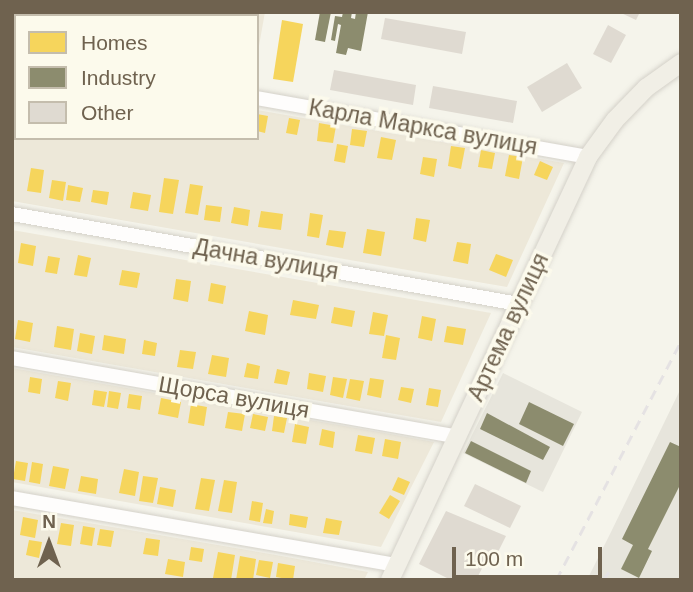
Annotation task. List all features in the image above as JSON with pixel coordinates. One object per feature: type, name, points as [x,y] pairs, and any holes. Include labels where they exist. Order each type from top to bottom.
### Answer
[{"type":"main road","name":"Артема вулиця","points":[[393,573],[588,156],[615,120],[646,88],[681,63]]},
{"type":"main road","points":[[646,88],[681,79]]},
{"type":"street","name":"Карла Маркса вулиця","points":[[259,98],[588,156]]},
{"type":"street","name":"Дачна вулиця","points":[[12,214],[519,304]]},
{"type":"street","name":"Щорса вулиця","points":[[12,358],[456,436]]},
{"type":"street","points":[[12,498],[393,573]]},
{"type":"shaded area","points":[[12,12],[265,12],[259,46],[259,14],[14,14],[12,41]]},
{"type":"shaded area","points":[[12,67],[14,140],[259,140],[259,110],[564,163],[507,287],[12,201]]},
{"type":"shaded area","points":[[12,230],[491,313],[441,422],[12,347]]},
{"type":"shaded area","points":[[12,368],[434,442],[381,547],[12,482]]},
{"type":"shaded area","points":[[503,373],[582,412],[543,492],[463,453]]},
{"type":"shaded area","points":[[681,388],[681,580],[587,580],[611,532]]},
{"type":"shaded area","points":[[12,510],[368,572],[364,580],[12,580]]},
{"type":"building: Homes","points":[[282,20],[303,24],[293,82],[273,79]]},
{"type":"building: Homes","points":[[259,114],[268,116],[265,133],[259,132]]},
{"type":"building: Homes","points":[[289,118],[300,120],[297,135],[286,133]]},
{"type":"building: Homes","points":[[319,123],[336,126],[333,143],[317,141]]},
{"type":"building: Homes","points":[[352,129],[367,131],[364,147],[350,145]]},
{"type":"building: Homes","points":[[381,137],[396,140],[392,160],[377,158]]},
{"type":"building: Homes","points":[[337,144],[348,146],[345,163],[334,161]]},
{"type":"building: Homes","points":[[451,146],[465,148],[461,169],[448,166]]},
{"type":"building: Homes","points":[[481,150],[495,153],[492,169],[478,167]]},
{"type":"building: Homes","points":[[509,155],[523,157],[519,179],[505,176]]},
{"type":"building: Homes","points":[[423,157],[437,159],[434,177],[420,174]]},
{"type":"building: Homes","points":[[540,161],[553,167],[547,180],[534,175]]},
{"type":"building: Homes","points":[[31,168],[44,170],[41,193],[27,191]]},
{"type":"building: Homes","points":[[164,178],[179,180],[173,214],[159,212]]},
{"type":"building: Homes","points":[[52,180],[66,182],[63,201],[49,198]]},
{"type":"building: Homes","points":[[190,184],[203,186],[198,215],[185,213]]},
{"type":"building: Homes","points":[[68,185],[83,188],[80,202],[66,200]]},
{"type":"building: Homes","points":[[93,190],[109,192],[107,205],[91,202]]},
{"type":"building: Homes","points":[[133,192],[151,195],[148,211],[130,208]]},
{"type":"building: Homes","points":[[206,205],[222,207],[220,222],[204,220]]},
{"type":"building: Homes","points":[[234,207],[250,210],[248,226],[231,223]]},
{"type":"building: Homes","points":[[261,211],[283,214],[281,230],[258,227]]},
{"type":"building: Homes","points":[[310,213],[323,215],[319,238],[307,236]]},
{"type":"building: Homes","points":[[416,218],[430,220],[426,242],[413,239]]},
{"type":"building: Homes","points":[[367,229],[385,232],[381,256],[363,253]]},
{"type":"building: Homes","points":[[329,230],[346,232],[343,248],[326,245]]},
{"type":"building: Homes","points":[[457,242],[471,244],[468,264],[453,261]]},
{"type":"building: Homes","points":[[21,243],[36,246],[33,266],[18,263]]},
{"type":"building: Homes","points":[[496,254],[513,260],[506,277],[489,270]]},
{"type":"building: Homes","points":[[78,255],[91,258],[87,277],[74,275]]},
{"type":"building: Homes","points":[[48,256],[60,258],[57,274],[45,272]]},
{"type":"building: Homes","points":[[122,270],[140,273],[137,288],[119,285]]},
{"type":"building: Homes","points":[[176,279],[191,281],[188,302],[173,299]]},
{"type":"building: Homes","points":[[211,283],[226,286],[223,304],[208,301]]},
{"type":"building: Homes","points":[[293,300],[319,305],[316,319],[290,315]]},
{"type":"building: Homes","points":[[334,307],[355,311],[352,327],[331,323]]},
{"type":"building: Homes","points":[[249,311],[268,315],[265,335],[245,331]]},
{"type":"building: Homes","points":[[373,312],[388,315],[384,336],[369,334]]},
{"type":"building: Homes","points":[[422,316],[436,319],[432,341],[418,338]]},
{"type":"building: Homes","points":[[18,320],[33,323],[30,342],[15,339]]},
{"type":"building: Homes","points":[[57,326],[74,329],[71,350],[54,347]]},
{"type":"building: Homes","points":[[447,326],[466,329],[463,345],[444,342]]},
{"type":"building: Homes","points":[[80,333],[95,336],[92,354],[77,351]]},
{"type":"building: Homes","points":[[104,335],[126,339],[124,354],[102,350]]},
{"type":"building: Homes","points":[[386,335],[400,338],[396,360],[382,358]]},
{"type":"building: Homes","points":[[144,340],[157,343],[155,356],[142,354]]},
{"type":"building: Homes","points":[[180,350],[196,352],[193,369],[177,367]]},
{"type":"building: Homes","points":[[212,355],[229,358],[226,377],[208,374]]},
{"type":"building: Homes","points":[[247,363],[260,366],[258,379],[244,377]]},
{"type":"building: Homes","points":[[277,369],[290,372],[287,385],[274,383]]},
{"type":"building: Homes","points":[[309,373],[326,376],[323,392],[307,389]]},
{"type":"building: Homes","points":[[30,377],[42,379],[40,394],[28,392]]},
{"type":"building: Homes","points":[[333,377],[347,379],[343,398],[330,395]]},
{"type":"building: Homes","points":[[370,378],[384,380],[381,398],[367,395]]},
{"type":"building: Homes","points":[[350,379],[364,381],[360,401],[346,398]]},
{"type":"building: Homes","points":[[58,381],[71,383],[68,401],[55,398]]},
{"type":"building: Homes","points":[[401,387],[414,389],[411,403],[398,400]]},
{"type":"building: Homes","points":[[429,388],[441,390],[438,407],[426,405]]},
{"type":"building: Homes","points":[[94,390],[107,392],[104,407],[92,405]]},
{"type":"building: Homes","points":[[109,391],[121,393],[118,409],[107,407]]},
{"type":"building: Homes","points":[[129,394],[142,396],[140,410],[127,408]]},
{"type":"building: Homes","points":[[161,398],[181,402],[178,418],[158,414]]},
{"type":"building: Homes","points":[[191,404],[207,407],[204,426],[188,423]]},
{"type":"building: Homes","points":[[228,412],[245,414],[242,431],[225,428]]},
{"type":"building: Homes","points":[[253,414],[268,417],[265,431],[250,428]]},
{"type":"building: Homes","points":[[274,416],[287,418],[284,433],[272,431]]},
{"type":"building: Homes","points":[[295,424],[309,427],[306,444],[292,442]]},
{"type":"building: Homes","points":[[322,429],[335,432],[333,448],[319,445]]},
{"type":"building: Homes","points":[[358,435],[375,438],[372,454],[355,451]]},
{"type":"building: Homes","points":[[385,439],[401,442],[398,459],[382,456]]},
{"type":"building: Homes","points":[[16,461],[28,463],[25,481],[13,479]]},
{"type":"building: Homes","points":[[32,462],[43,464],[40,484],[29,482]]},
{"type":"building: Homes","points":[[53,466],[69,469],[65,489],[49,486]]},
{"type":"building: Homes","points":[[124,469],[139,472],[135,496],[119,493]]},
{"type":"building: Homes","points":[[81,476],[98,479],[96,494],[78,491]]},
{"type":"building: Homes","points":[[143,476],[158,478],[153,503],[139,501]]},
{"type":"building: Homes","points":[[398,477],[410,482],[404,495],[392,490]]},
{"type":"building: Homes","points":[[201,478],[215,480],[209,511],[195,509]]},
{"type":"building: Homes","points":[[224,480],[237,482],[232,513],[218,511]]},
{"type":"building: Homes","points":[[160,487],[176,490],[173,507],[157,504]]},
{"type":"building: Homes","points":[[390,495],[400,501],[389,519],[379,513]]},
{"type":"building: Homes","points":[[252,501],[263,503],[260,522],[249,520]]},
{"type":"building: Homes","points":[[266,509],[274,511],[272,524],[263,523]]},
{"type":"building: Homes","points":[[290,514],[308,517],[306,528],[289,525]]},
{"type":"building: Homes","points":[[23,517],[38,520],[35,538],[20,535]]},
{"type":"building: Homes","points":[[326,518],[342,521],[339,535],[323,533]]},
{"type":"building: Homes","points":[[61,523],[74,525],[71,546],[57,544]]},
{"type":"building: Homes","points":[[83,526],[95,528],[92,546],[80,544]]},
{"type":"building: Homes","points":[[100,529],[114,531],[111,547],[97,545]]},
{"type":"building: Homes","points":[[146,538],[160,540],[158,556],[143,554]]},
{"type":"building: Homes","points":[[29,540],[42,542],[39,558],[26,555]]},
{"type":"building: Homes","points":[[191,547],[204,549],[202,562],[189,560]]},
{"type":"building: Homes","points":[[218,552],[235,555],[231,580],[213,578]]},
{"type":"building: Homes","points":[[240,556],[256,559],[253,580],[236,580]]},
{"type":"building: Homes","points":[[168,559],[185,562],[183,577],[165,574]]},
{"type":"building: Homes","points":[[259,560],[273,562],[270,578],[256,575]]},
{"type":"building: Homes","points":[[278,563],[295,566],[293,580],[276,577]]},
{"type":"building: Industry","points":[[320,12],[331,12],[325,42],[315,40]]},
{"type":"building: Industry","points":[[343,12],[352,12],[351,18],[355,19],[356,12],[368,12],[361,51],[348,48],[346,55],[336,53],[341,25],[338,24],[335,41],[331,40],[335,16],[342,17]]},
{"type":"building: Industry","points":[[529,402],[574,424],[563,446],[519,424]]},
{"type":"building: Industry","points":[[487,413],[550,447],[543,460],[480,429]]},
{"type":"building: Industry","points":[[471,441],[531,471],[526,483],[465,453]]},
{"type":"building: Industry","points":[[670,442],[681,447],[681,483],[648,549],[652,551],[639,578],[621,569],[633,545],[622,539]]},
{"type":"building: Other","points":[[619,12],[640,12],[636,20]]},
{"type":"building: Other","points":[[385,18],[466,32],[462,54],[381,39]]},
{"type":"building: Other","points":[[608,25],[626,35],[611,63],[593,54]]},
{"type":"building: Other","points":[[567,63],[582,88],[542,112],[527,87]]},
{"type":"building: Other","points":[[334,70],[416,85],[413,105],[330,90]]},
{"type":"building: Other","points":[[433,86],[517,101],[513,123],[429,108]]},
{"type":"building: Other","points":[[475,484],[521,506],[510,528],[464,506]]},
{"type":"building: Other","points":[[446,511],[506,536],[498,552],[492,549],[476,580],[451,580],[419,564]]},
{"type":"railway","points":[[556,580],[681,341]]},
{"type":"railway","points":[[603,580],[613,566]]}]
